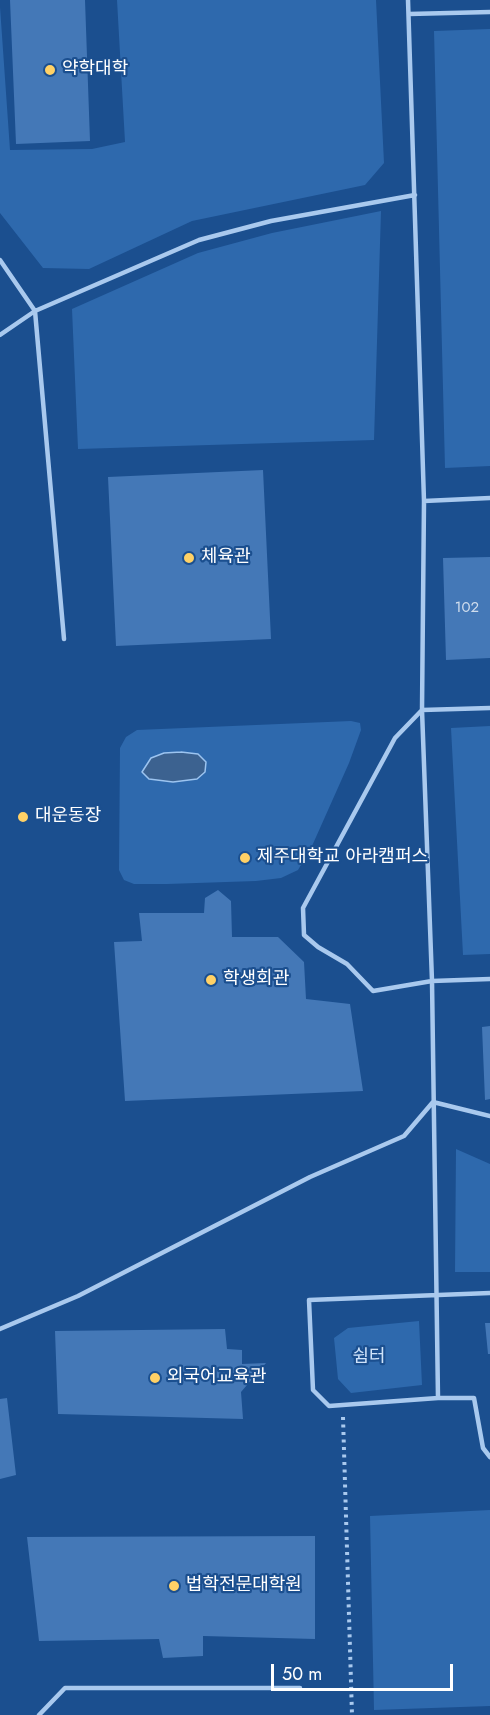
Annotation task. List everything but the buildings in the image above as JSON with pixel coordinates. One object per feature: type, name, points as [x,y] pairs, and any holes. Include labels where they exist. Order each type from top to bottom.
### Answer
[{"type":"lane","points":[[408,0],[424,501],[422,710],[432,981],[438,1398]]},
{"type":"lane","points":[[409,14],[490,12]]},
{"type":"lane","points":[[0,335],[35,311],[199,240],[271,221],[415,195]]},
{"type":"lane","points":[[0,260],[35,311],[64,639]]},
{"type":"lane","points":[[424,501],[490,498]]},
{"type":"lane","points":[[490,708],[422,710],[395,738],[303,908],[304,935],[318,947],[347,964],[373,991],[432,981],[490,979]]},
{"type":"lane","points":[[433,1102],[490,1116]]},
{"type":"lane","points":[[0,1329],[78,1296],[310,1177],[404,1136],[433,1102]]},
{"type":"lane","points":[[490,1293],[309,1300],[313,1390],[329,1406],[438,1398],[474,1398],[483,1448],[490,1457]]},
{"type":"lane","points":[[39,1715],[66,1688],[300,1688]]},
{"type":"path","points":[[343,1404],[352,1715]]},
{"type":"green space","points":[[117,0],[376,0],[384,163],[365,185],[192,221],[89,269],[43,268],[0,213],[0,7],[10,150],[92,149],[125,142]]},
{"type":"green space","points":[[490,29],[490,466],[445,468],[434,31]]},
{"type":"green space","points":[[381,211],[374,440],[78,449],[72,309],[198,253],[272,233]]},
{"type":"green space","points":[[351,721],[360,723],[361,730],[312,846],[298,870],[281,878],[256,881],[134,884],[124,880],[119,870],[120,748],[126,737],[137,730]]},
{"type":"green space","points":[[490,726],[490,954],[463,955],[451,728]]},
{"type":"green space","points":[[456,1149],[490,1164],[490,1272],[455,1272]]},
{"type":"green space","name":"쉼터","points":[[419,1321],[422,1385],[351,1393],[338,1379],[334,1338],[348,1328]]},
{"type":"green space","points":[[490,1510],[490,1706],[374,1710],[370,1516]]},
{"type":"shaded area","points":[[164,753],[198,754],[206,762],[205,772],[197,779],[173,782],[149,779],[142,772],[151,758]]},
{"type":"place","name":"약학대학","points":[[50,70]]},
{"type":"place","name":"체육관","points":[[189,558]]},
{"type":"place","name":"대운동장","points":[[23,817]]},
{"type":"place","name":"제주대학교 아라캠퍼스","points":[[245,858]]},
{"type":"place","name":"학생회관","points":[[211,980]]},
{"type":"place","name":"외국어교육관","points":[[155,1378]]},
{"type":"place","name":"법학전문대학원","points":[[174,1586]]}]
